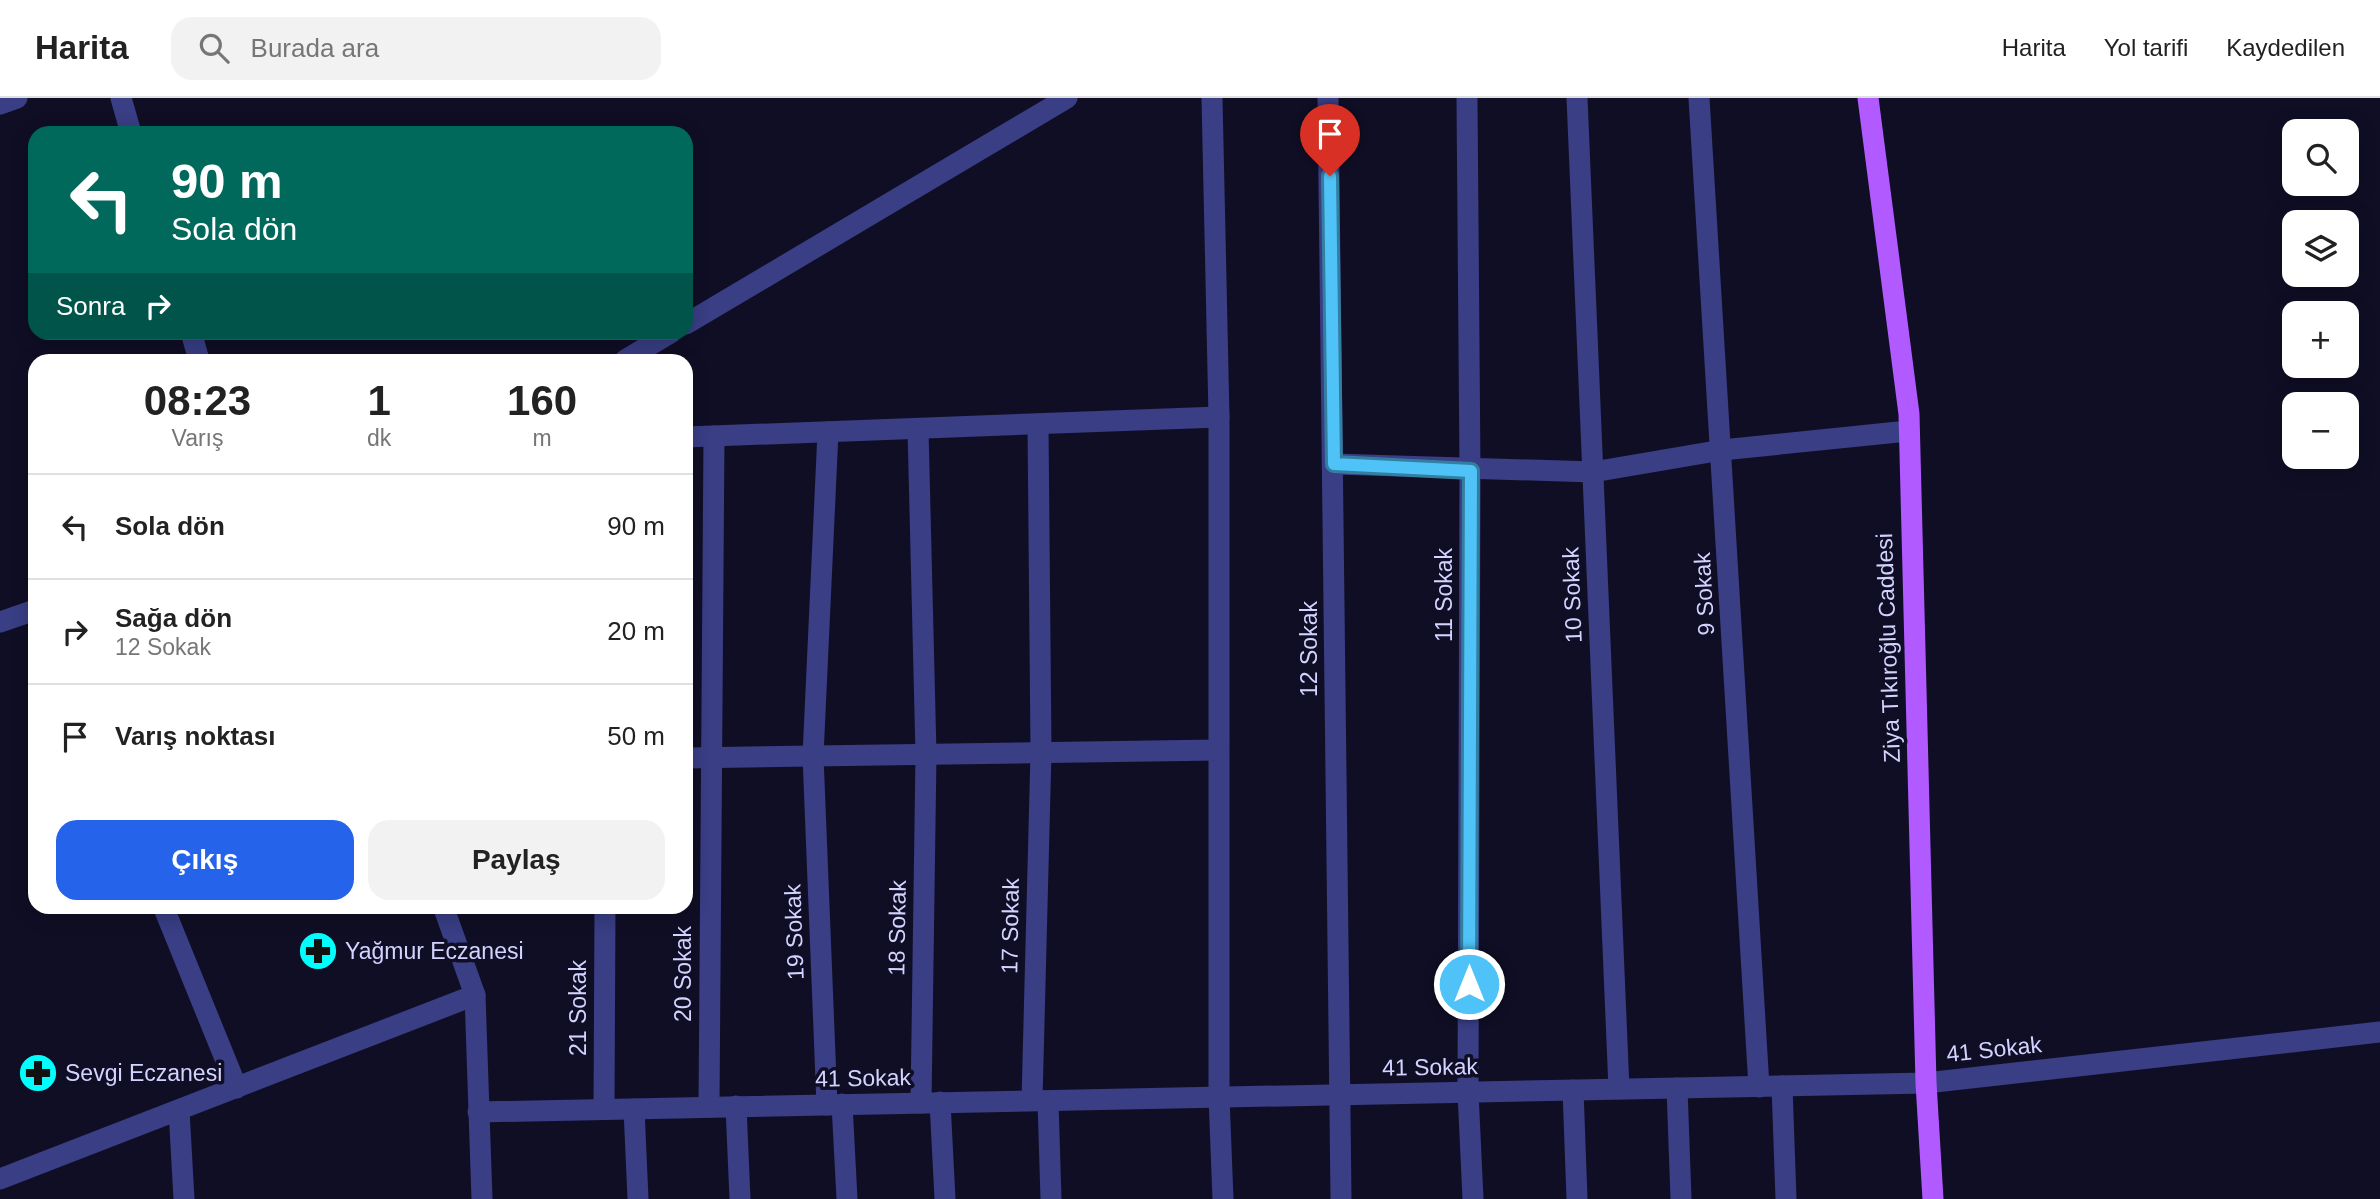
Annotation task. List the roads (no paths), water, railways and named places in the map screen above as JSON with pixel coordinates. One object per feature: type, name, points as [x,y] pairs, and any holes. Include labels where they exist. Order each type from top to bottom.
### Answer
[{"type":"main road","name":"Ziya Tıkıroğlu Caddesi","points":[[1868,98],[1906,383],[1926,1083],[1933,1199]]},
{"type":"street","points":[[0,104],[17,98]]},
{"type":"street","points":[[121,98],[129,126]]},
{"type":"street","points":[[693,320],[1066,98]]},
{"type":"street","points":[[1212,98],[1219,417],[1219,1097],[1223,1199]]},
{"type":"street","name":"12 Sokak","points":[[1328,98],[1341,1199]]},
{"type":"street","name":"11 Sokak","points":[[1467,98],[1471,471],[1468,1092],[1473,1199]]},
{"type":"street","name":"10 Sokak","points":[[1577,98],[1619,1089]]},
{"type":"street","name":"9 Sokak","points":[[1699,98],[1759,1087]]},
{"type":"street","points":[[635,354],[659,340]]},
{"type":"street","points":[[693,437],[1219,417]]},
{"type":"street","name":"17 Sokak","points":[[1038,424],[1040,1100],[1051,1199]]},
{"type":"street","name":"18 Sokak","points":[[918,429],[931,1103],[945,1199]]},
{"type":"street","points":[[1334,464],[1471,471],[1593,472],[1722,450],[1908,431]]},
{"type":"street","name":"19 Sokak","points":[[828,432],[813,756],[834,1105],[847,1199]]},
{"type":"street","name":"20 Sokak","points":[[709,1107],[710,758],[715,436]]},
{"type":"street","points":[[0,622],[28,612]]},
{"type":"street","points":[[693,758],[1218,750]]},
{"type":"street","points":[[166,914],[237,1087]]},
{"type":"street","points":[[446,914],[475,995],[482,1199]]},
{"type":"street","name":"21 Sokak","points":[[604,1109],[605,914]]},
{"type":"street","points":[[0,1179],[475,995]]},
{"type":"street","name":"41 Sokak","points":[[478,1112],[1926,1083],[2380,1032]]},
{"type":"street","points":[[1782,1086],[1786,1199]]},
{"type":"street","points":[[1677,1088],[1681,1199]]},
{"type":"street","points":[[1573,1090],[1577,1199]]},
{"type":"street","points":[[736,1106],[740,1199]]},
{"type":"street","points":[[634,1109],[638,1199]]},
{"type":"street","points":[[179,1110],[184,1199]]},
{"type":"place","name":"Yağmur Eczanesi","points":[[318,951]]},
{"type":"place","name":"Sevgi Eczanesi","points":[[38,1073]]}]
